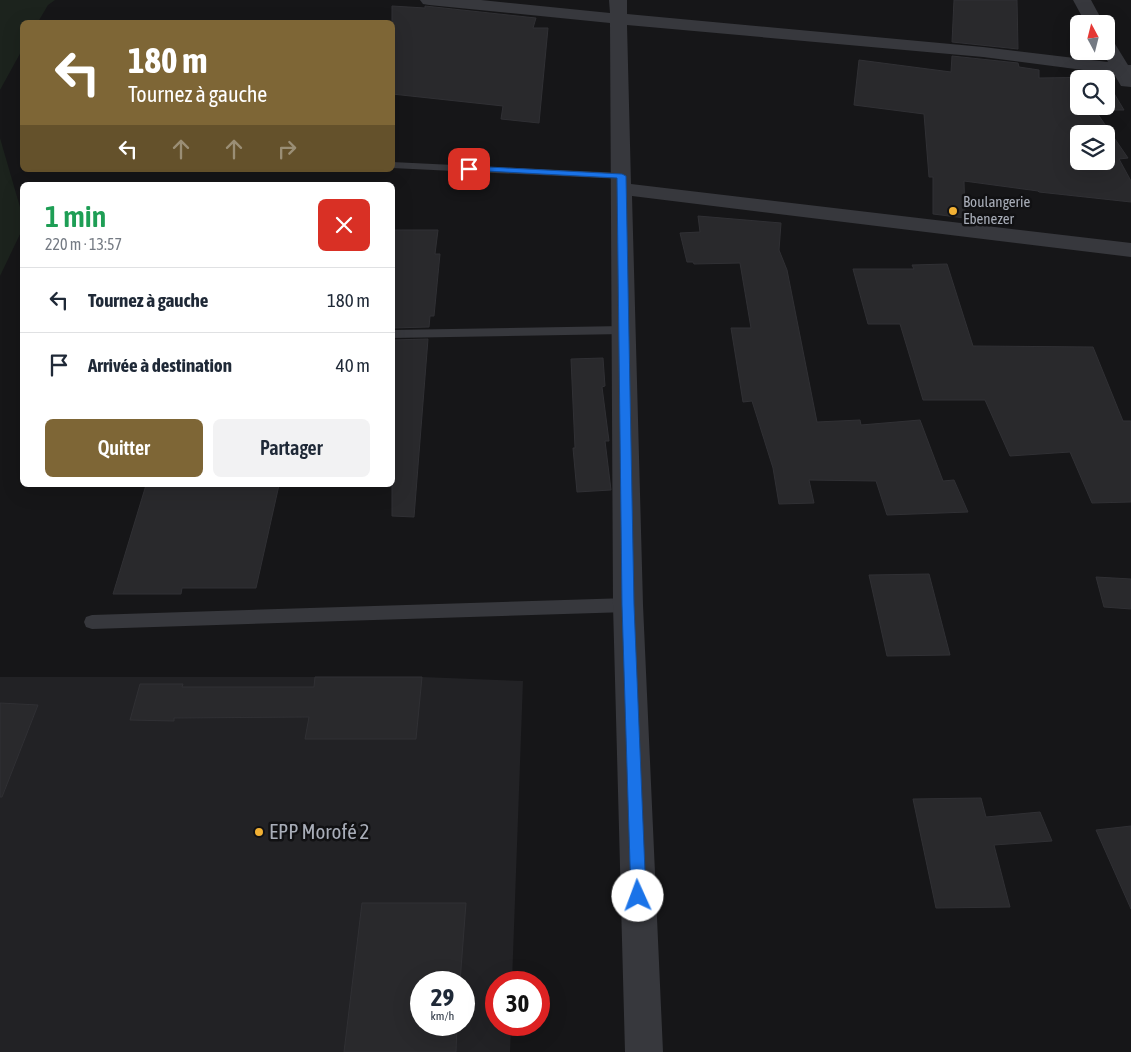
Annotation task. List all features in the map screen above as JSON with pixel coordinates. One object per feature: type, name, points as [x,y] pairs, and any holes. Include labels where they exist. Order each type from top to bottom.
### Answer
[{"type":"street","points":[[429,0],[618,10],[1126,70]]},
{"type":"street","points":[[1082,0],[1090,15]]},
{"type":"street","points":[[618,10],[628,605],[644,1052]]},
{"type":"street","points":[[1115,55],[1126,70],[1131,88]]},
{"type":"street","points":[[622,182],[1131,250]]},
{"type":"lane","points":[[395,165],[622,182]]},
{"type":"lane","points":[[395,334],[624,330]]},
{"type":"lane","points":[[92,622],[628,605]]},
{"type":"shaded area","points":[[0,0],[55,0],[48,5],[39,20],[20,20],[20,54],[0,90]]},
{"type":"shaded area","points":[[0,138],[20,207],[20,234],[0,276]]},
{"type":"shaded area","name":"EPP Morofé 2","points":[[0,677],[422,677],[523,681],[512,971],[485,971],[485,1036],[511,1036],[510,1052],[0,1052]]},
{"type":"building","points":[[954,0],[1017,0],[1018,49],[952,42]]},
{"type":"building","points":[[392,6],[425,8],[425,6],[536,18],[533,28],[548,28],[539,123],[501,119],[503,106],[395,94],[395,20],[392,20]]},
{"type":"building","points":[[952,56],[1018,63],[1019,67],[1039,70],[1039,78],[1070,78],[1070,115],[1098,115],[1105,125],[1070,125],[1070,170],[1115,170],[1115,139],[1128,158],[1119,159],[1131,181],[1131,202],[1039,192],[964,181],[965,218],[933,214],[933,177],[929,177],[924,114],[854,105],[859,60],[951,72]]},
{"type":"building","points":[[1115,95],[1124,110],[1115,110]]},
{"type":"building","points":[[698,216],[781,223],[779,250],[787,270],[817,422],[860,420],[861,425],[920,420],[943,481],[954,480],[968,512],[887,515],[876,481],[809,480],[814,503],[779,504],[773,468],[752,401],[743,402],[731,328],[751,328],[740,263],[694,264],[693,262],[687,262],[680,233],[700,232]]},
{"type":"building","points":[[395,230],[438,230],[435,254],[440,254],[434,316],[430,316],[429,327],[395,328]]},
{"type":"building","points":[[947,264],[973,346],[1093,347],[1123,421],[1131,421],[1131,502],[1092,503],[1070,452],[1010,456],[985,400],[923,400],[900,324],[868,324],[853,269],[914,269],[912,265]]},
{"type":"building","points":[[428,339],[414,517],[392,516],[392,487],[395,487],[395,340]]},
{"type":"building","points":[[603,358],[605,386],[602,387],[609,441],[605,441],[611,490],[577,492],[573,448],[575,448],[571,359]]},
{"type":"building","points":[[145,487],[279,487],[256,588],[182,588],[181,594],[113,594]]},
{"type":"building","points":[[929,574],[950,655],[887,656],[869,575]]},
{"type":"building","points":[[1096,577],[1131,579],[1131,609],[1104,607]]},
{"type":"building","points":[[315,677],[422,677],[416,739],[305,739],[309,717],[174,718],[174,721],[130,720],[140,684],[183,684],[182,687],[314,687]]},
{"type":"building","points":[[0,703],[38,705],[2,797],[0,797]]},
{"type":"building","points":[[981,798],[986,817],[1040,812],[1052,841],[994,845],[1010,907],[936,908],[913,799]]},
{"type":"building","points":[[1131,826],[1131,909],[1096,830]]},
{"type":"building","points":[[362,903],[466,903],[461,971],[410,971],[410,1036],[457,1036],[456,1052],[344,1052]]},
{"type":"place","name":"Boulangerie Ebenezer","points":[[953,211]]},
{"type":"place","name":"EPP Morofé 2","points":[[259,832]]},
{"type":"route","points":[[469,169],[622,176],[628,605],[638,896]]}]
